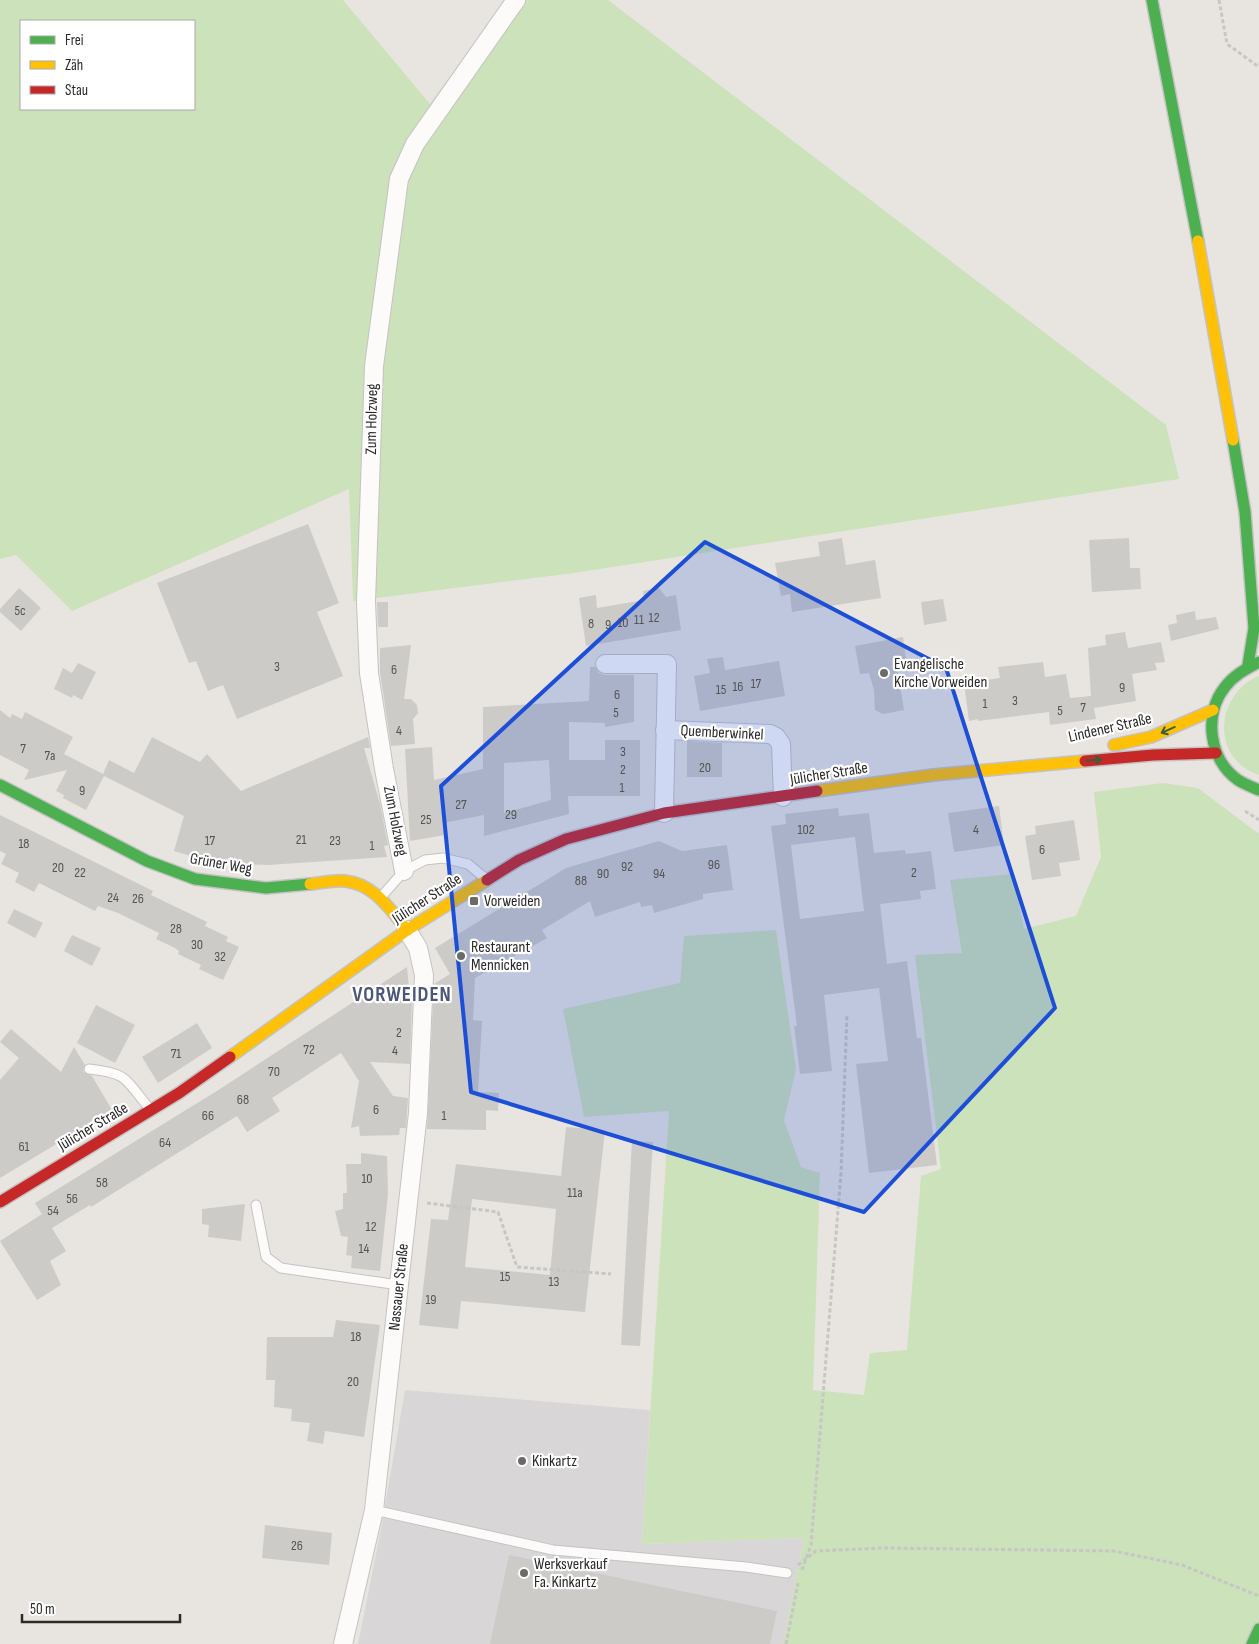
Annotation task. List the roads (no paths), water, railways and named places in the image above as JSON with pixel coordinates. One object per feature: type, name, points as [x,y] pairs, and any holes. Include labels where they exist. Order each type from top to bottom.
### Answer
[{"type":"main road","points":[[1152,0],[1215,329],[1245,512],[1254,628],[1254,664],[1232,676],[1220,692],[1212,710],[1211,732],[1216,753],[1225,768],[1238,780],[1259,790]]},
{"type":"main road","points":[[1245,512],[1259,558]]},
{"type":"main road","name":"Lindener Straße","points":[[1011,767],[1151,737],[1212,710]]},
{"type":"main road","name":"Lindener Straße","points":[[933,775],[1153,755],[1216,753]]},
{"type":"main road","name":"Jülicher Straße","points":[[0,1202],[150,1110],[257,1039],[407,930],[519,860],[566,839],[664,813],[933,775]]},
{"type":"main road","name":"Grüner Weg","points":[[0,785],[147,860],[195,879],[221,884],[266,888],[345,881],[363,886],[381,897],[407,930]]},
{"type":"main road","points":[[1252,1644],[1259,1629]]},
{"type":"street","name":"Zum Holzweg","points":[[404,871],[384,769],[369,673],[366,602],[374,366],[399,179],[415,144],[516,0]]},
{"type":"street","name":"Quemberwinkel","points":[[605,664],[667,664],[664,813]]},
{"type":"street","name":"Quemberwinkel","points":[[665,730],[770,734],[776,737],[781,744],[782,797]]},
{"type":"street","name":"Nassauer Straße","points":[[343,1644],[374,1510],[418,1113],[424,975],[418,948],[407,930]]},
{"type":"lane","points":[[381,897],[404,871],[425,860],[443,858],[468,864],[486,880]]},
{"type":"lane","points":[[89,1070],[114,1072],[122,1076],[150,1110]]},
{"type":"lane","points":[[256,1205],[266,1257],[281,1268],[399,1284]]},
{"type":"lane","points":[[374,1510],[553,1550],[746,1566],[787,1573]]},
{"type":"place","name":"Evangelische Kirche Vorweiden","points":[[884,673]]},
{"type":"place","name":"Vorweiden","points":[[474,901]]},
{"type":"place","name":"Restaurant Mennicken","points":[[461,956]]},
{"type":"place","name":"Kinkartz","points":[[522,1461]]},
{"type":"place","name":"Werksverkauf Fa. Kinkartz","points":[[524,1573]]},
{"type":"district","name":"VORWEIDEN","points":[[402,994]]}]
